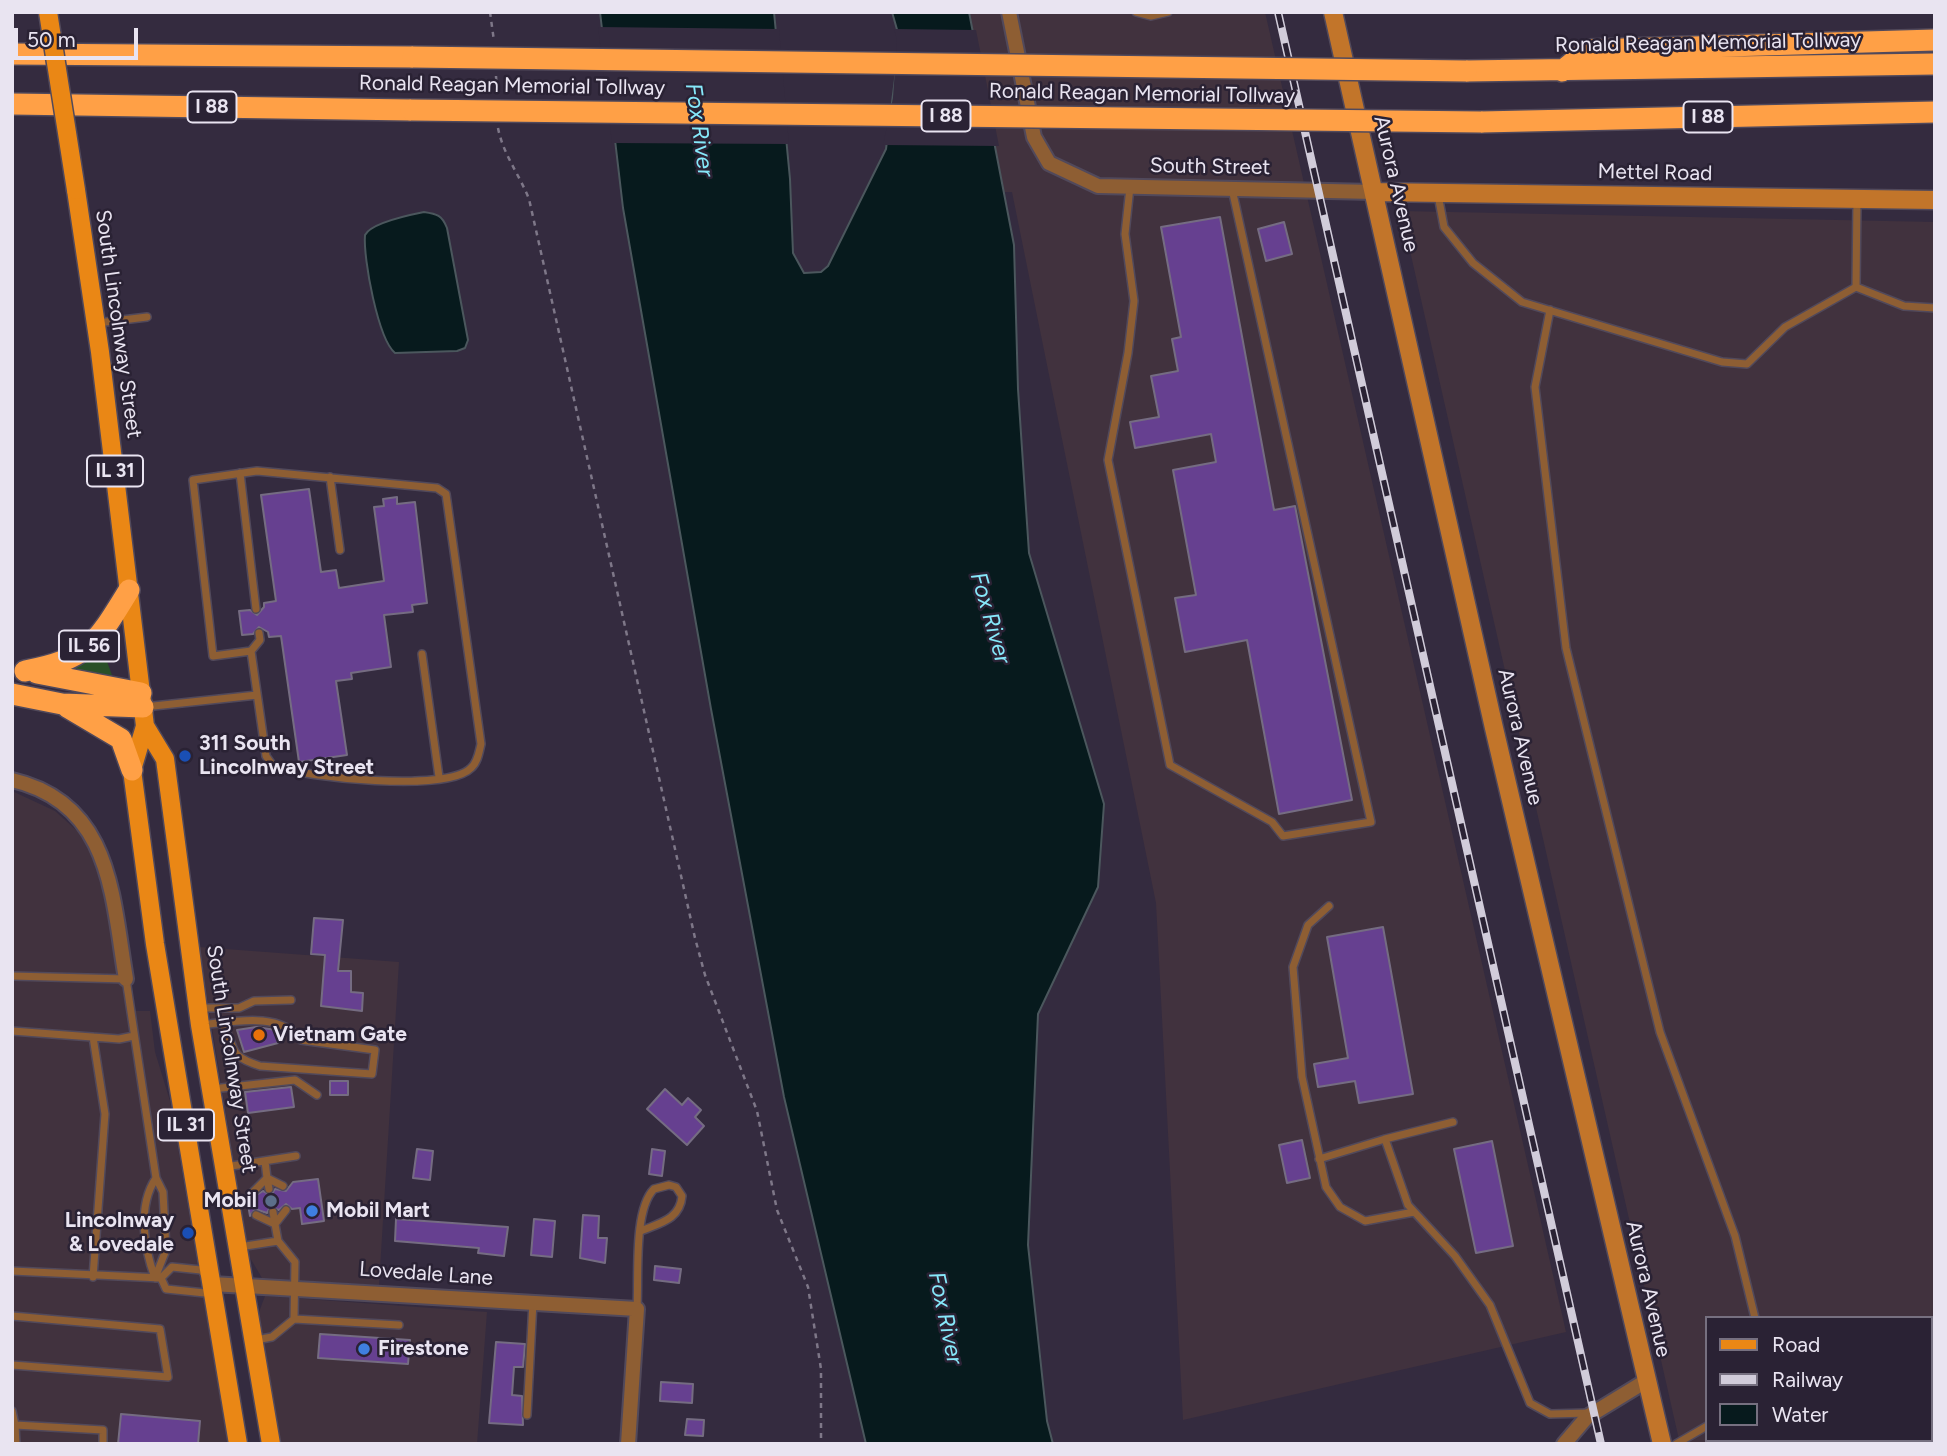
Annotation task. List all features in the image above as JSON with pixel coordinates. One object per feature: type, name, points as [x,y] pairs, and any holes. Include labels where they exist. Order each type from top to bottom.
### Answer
[{"type":"highway","points":[[1562,71],[1588,50],[1935,40]]},
{"type":"highway","name":"Ronald Reagan Memorial Tollway","points":[[12,54],[1466,71],[1935,64]]},
{"type":"highway","name":"Ronald Reagan Memorial Tollway","points":[[12,104],[1481,122],[1935,112]]},
{"type":"highway","name":"IL 56","points":[[19,670],[58,665],[80,654],[100,637],[130,590]]},
{"type":"highway","points":[[19,670],[143,709]]},
{"type":"highway","points":[[12,694],[62,704],[143,709]]},
{"type":"highway","points":[[62,704],[121,739],[132,770]]},
{"type":"main road","name":"South Lincolnway Street","points":[[48,12],[97,323],[130,590],[143,709],[132,770],[155,944],[238,1444]]},
{"type":"main road","name":"Aurora Avenue","points":[[1333,12],[1494,728],[1662,1444]]},
{"type":"main road","name":"Mettel Road","points":[[1374,192],[1935,200]]},
{"type":"main road","name":"South Lincolnway Street","points":[[143,709],[165,759],[199,1016],[271,1444]]},
{"type":"street","name":"South Street","points":[[1009,12],[1034,137],[1049,163],[1098,186],[1374,192]]},
{"type":"street","points":[[12,780],[48,794],[74,814],[94,838],[105,862],[126,979]]},
{"type":"street","name":"Lovedale Lane","points":[[212,1284],[637,1309]]},
{"type":"street","points":[[628,1444],[637,1309]]},
{"type":"street","points":[[1564,1444],[1594,1413],[1646,1381]]},
{"type":"lane","points":[[1136,12],[1151,16],[1168,12]]},
{"type":"lane","points":[[1130,186],[1125,234],[1134,301],[1128,353],[1108,460],[1170,765],[1272,822],[1283,836],[1371,822],[1231,188]]},
{"type":"lane","points":[[1438,193],[1444,227],[1473,263],[1522,302],[1722,362],[1747,364],[1785,327],[1856,287]]},
{"type":"lane","points":[[1856,287],[1857,199]]},
{"type":"lane","points":[[1856,287],[1904,306],[1935,308]]},
{"type":"lane","points":[[1550,310],[1535,387],[1566,648],[1660,1032],[1735,1236],[1755,1316]]},
{"type":"lane","points":[[97,323],[147,317]]},
{"type":"lane","points":[[251,651],[266,756],[273,766],[313,775],[402,782],[461,775],[472,768],[481,744],[446,494],[426,485],[257,471],[193,481],[213,656],[251,651],[260,640],[259,633]]},
{"type":"lane","points":[[240,473],[256,609]]},
{"type":"lane","points":[[330,477],[340,550]]},
{"type":"lane","points":[[422,654],[439,778]]},
{"type":"lane","points":[[143,709],[257,695]]},
{"type":"lane","points":[[1328,906],[1308,925],[1293,967],[1302,1077],[1326,1187],[1340,1207],[1365,1221],[1414,1212]]},
{"type":"lane","points":[[12,976],[126,979],[156,1178],[163,1192],[166,1250],[158,1278]]},
{"type":"lane","points":[[199,1016],[254,1001],[291,1000]]},
{"type":"lane","points":[[199,1016],[222,1023],[279,1023],[293,1030],[301,1040],[375,1050],[372,1074],[251,1064],[235,1056],[230,1036],[222,1023]]},
{"type":"lane","points":[[12,1031],[119,1039],[134,1036]]},
{"type":"lane","points":[[93,1037],[105,1114],[93,1277]]},
{"type":"lane","points":[[211,1090],[246,1083],[295,1080],[317,1095]]},
{"type":"lane","points":[[1320,1159],[1453,1122]]},
{"type":"lane","points":[[1385,1139],[1402,1195],[1455,1256],[1490,1305],[1530,1403],[1550,1414],[1594,1413]]},
{"type":"lane","points":[[225,1167],[296,1156]]},
{"type":"lane","points":[[265,1161],[269,1189]]},
{"type":"lane","points":[[12,1270],[93,1277],[158,1278],[172,1267],[201,1270],[212,1284],[205,1293],[166,1289],[158,1278],[145,1250],[147,1191],[156,1178]]},
{"type":"lane","points":[[267,1178],[283,1186]]},
{"type":"lane","points":[[253,1192],[267,1178]]},
{"type":"lane","points":[[637,1309],[641,1231],[643,1205],[650,1193],[662,1186],[676,1187],[682,1196],[678,1211],[671,1219],[641,1231]]},
{"type":"lane","points":[[275,1224],[286,1210]]},
{"type":"lane","points":[[273,1212],[278,1241],[295,1262],[294,1319]]},
{"type":"lane","points":[[257,1215],[275,1224]]},
{"type":"lane","points":[[239,1247],[278,1241]]},
{"type":"lane","points":[[527,1415],[533,1302]]},
{"type":"lane","points":[[12,1316],[160,1329],[168,1377],[12,1365]]},
{"type":"lane","points":[[253,1340],[272,1337],[294,1319],[399,1325]]},
{"type":"lane","points":[[12,1411],[16,1444]]},
{"type":"lane","points":[[15,1425],[103,1430],[103,1444]]},
{"type":"lane","points":[[1676,1444],[1706,1427]]},
{"type":"path","points":[[490,12],[494,50]]},
{"type":"path","points":[[496,76],[497,102]]},
{"type":"path","points":[[498,128],[502,150],[518,173],[529,199],[705,975],[757,1111],[777,1210],[807,1287],[821,1369],[821,1444]]},
{"type":"shaded area","points":[[969,12],[1265,12],[1566,1332],[1183,1420],[1156,903],[1012,192],[1004,192]]},
{"type":"shaded area","points":[[1401,211],[1935,222],[1935,1444],[1680,1444]]},
{"type":"shaded area","points":[[12,791],[55,811],[84,837],[101,874],[127,1011],[150,1011],[155,1052],[170,1101],[228,1444],[12,1444]]},
{"type":"shaded area","points":[[199,947],[399,962],[379,1285],[262,1278],[249,1256]]},
{"type":"shaded area","points":[[265,1296],[487,1312],[477,1444],[281,1444],[259,1312]]},
{"type":"green space","points":[[101,645],[113,678],[60,673]]},
{"type":"water","name":"Fox River","points":[[600,12],[774,12],[790,179],[793,253],[804,273],[821,272],[828,266],[886,149],[900,40],[892,12],[969,12],[1014,245],[1018,389],[1029,553],[1104,804],[1098,887],[1038,1014],[1028,1245],[1047,1421],[1053,1444],[866,1444],[784,1097],[711,709],[623,208]]},
{"type":"water","points":[[424,212],[438,216],[447,228],[468,340],[465,348],[457,351],[395,353],[383,332],[373,297],[366,261],[365,235],[382,223]]},
{"type":"pier","points":[[598,27],[779,29],[789,144],[612,143]]},
{"type":"pier","points":[[894,29],[976,30],[999,146],[883,145],[893,98],[897,40]]},
{"type":"building","points":[[1220,217],[1274,510],[1295,506],[1352,800],[1279,814],[1247,640],[1185,652],[1175,598],[1196,595],[1173,470],[1216,462],[1211,434],[1135,448],[1130,422],[1159,417],[1151,376],[1178,371],[1172,339],[1181,337],[1161,227]]},
{"type":"building","points":[[1284,222],[1292,254],[1266,261],[1258,229]]},
{"type":"building","points":[[309,489],[321,572],[336,570],[339,588],[384,581],[374,507],[384,506],[383,499],[397,497],[397,504],[415,502],[427,603],[412,605],[413,612],[384,615],[391,667],[351,673],[352,679],[336,681],[347,755],[299,762],[281,636],[269,637],[268,632],[259,627],[253,634],[242,635],[239,611],[250,610],[257,615],[264,603],[276,601],[261,495]]},
{"type":"building","points":[[314,918],[343,920],[338,971],[351,971],[351,992],[363,993],[362,1011],[321,1006],[325,955],[311,954]]},
{"type":"building","points":[[1383,927],[1413,1094],[1359,1103],[1355,1081],[1318,1087],[1314,1064],[1348,1058],[1327,937]]},
{"type":"building","name":"Vietnam Gate","points":[[256,1027],[276,1030],[278,1043],[244,1052],[237,1030]]},
{"type":"building","points":[[330,1081],[348,1081],[348,1095],[330,1095]]},
{"type":"building","points":[[291,1087],[294,1107],[248,1113],[245,1092]]},
{"type":"building","points":[[665,1089],[682,1105],[688,1098],[701,1110],[695,1117],[704,1126],[687,1145],[647,1109]]},
{"type":"building","points":[[1302,1140],[1310,1178],[1287,1183],[1279,1145]]},
{"type":"building","points":[[1492,1141],[1513,1246],[1476,1253],[1454,1149]]},
{"type":"building","points":[[417,1149],[433,1151],[430,1180],[413,1178]]},
{"type":"building","points":[[652,1149],[665,1151],[662,1176],[649,1174]]},
{"type":"building","points":[[318,1179],[324,1221],[302,1224],[300,1208],[292,1209],[286,1204],[279,1210],[270,1207],[267,1213],[255,1209],[250,1216],[246,1193],[252,1198],[263,1191],[271,1195],[275,1189],[286,1191],[293,1182]]},
{"type":"building","points":[[583,1215],[599,1216],[598,1238],[607,1238],[605,1263],[580,1258]]},
{"type":"building","points":[[396,1219],[508,1227],[504,1256],[478,1253],[479,1248],[395,1241]]},
{"type":"building","points":[[534,1219],[555,1221],[552,1257],[531,1255]]},
{"type":"building","points":[[655,1266],[681,1269],[679,1283],[654,1280]]},
{"type":"building","name":"Firestone","points":[[320,1334],[410,1340],[408,1364],[318,1358]]},
{"type":"building","points":[[496,1342],[525,1344],[523,1367],[514,1367],[512,1395],[522,1396],[523,1425],[489,1423]]},
{"type":"building","points":[[661,1382],[693,1384],[692,1403],[660,1401]]},
{"type":"building","points":[[121,1414],[200,1421],[198,1444],[118,1444]]},
{"type":"building","points":[[687,1419],[704,1420],[703,1436],[685,1435]]},
{"type":"railway","points":[[1278,12],[1601,1444]]},
{"type":"place","name":"311 South Lincolnway Street","points":[[185,756]]},
{"type":"place","name":"Vietnam Gate","points":[[259,1035]]},
{"type":"place","name":"Mobil","points":[[271,1201]]},
{"type":"place","name":"Mobil Mart","points":[[312,1211]]},
{"type":"place","name":"Lincolnway & Lovedale","points":[[188,1233]]},
{"type":"place","name":"Firestone","points":[[364,1349]]}]
